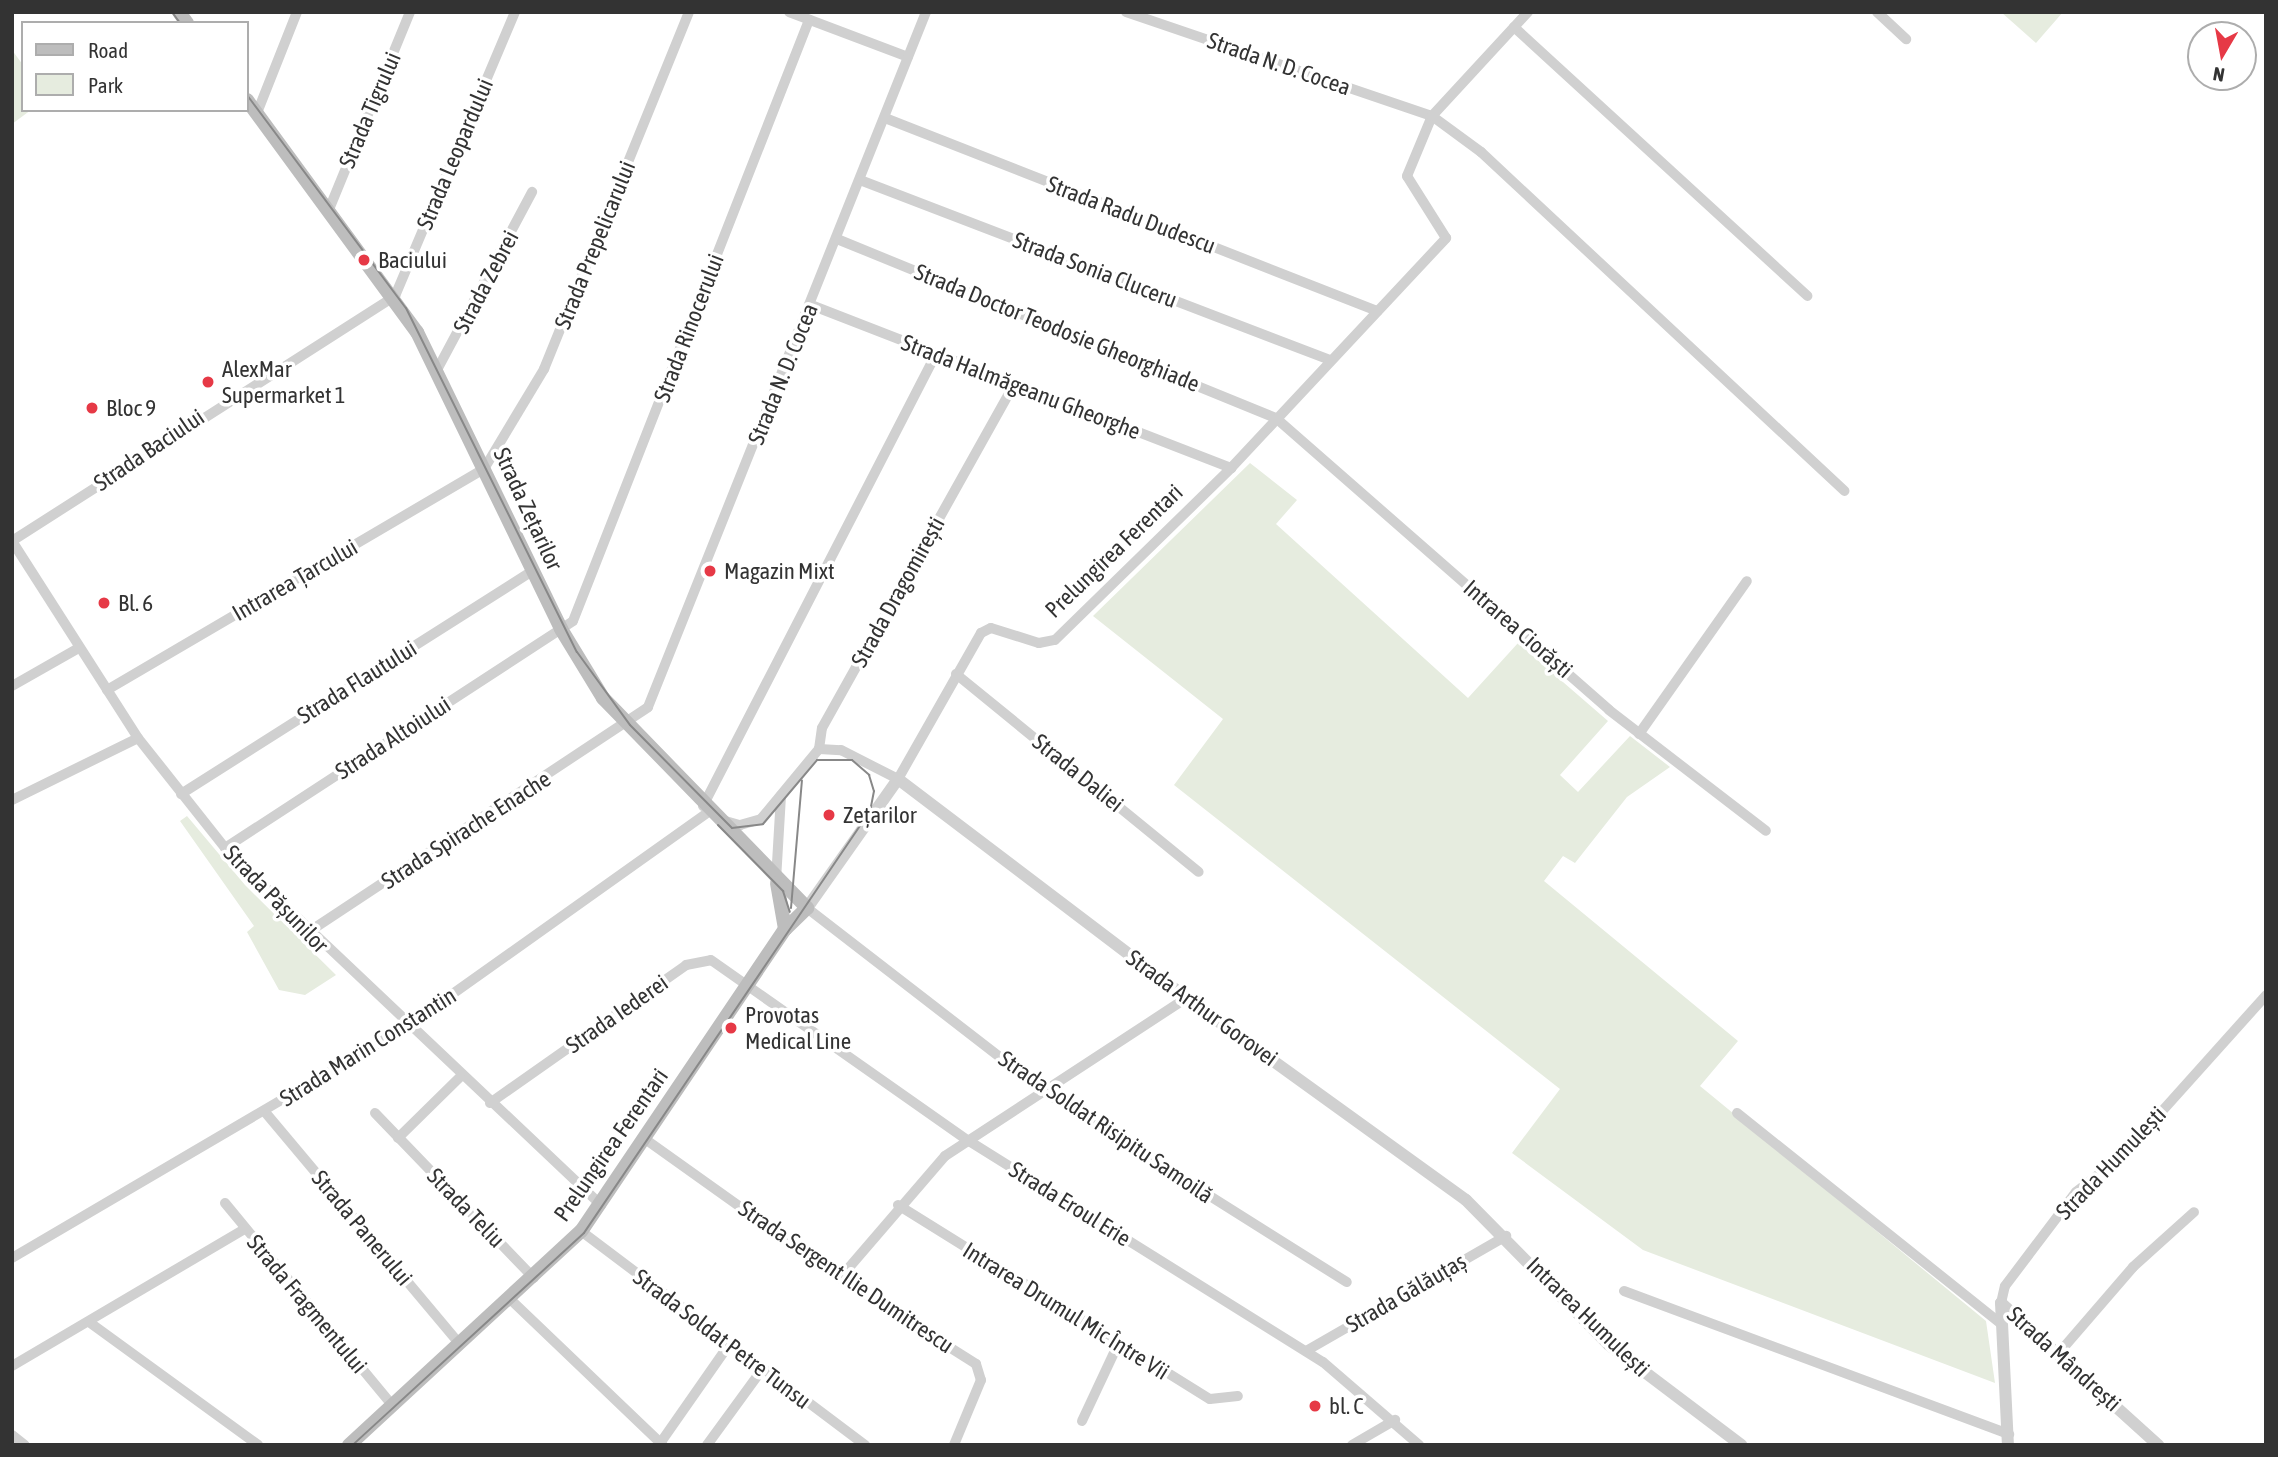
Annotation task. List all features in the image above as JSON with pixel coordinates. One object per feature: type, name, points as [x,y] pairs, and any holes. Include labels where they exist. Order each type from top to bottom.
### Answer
[{"type":"main road","name":"Strada Zețarilor","points":[[248,101],[395,296],[437,370],[561,629],[626,727],[775,880],[807,908]]},
{"type":"main road","points":[[775,880],[785,929]]},
{"type":"main road","name":"Prelungirea Ferentari","points":[[356,1443],[391,1404],[534,1278],[581,1231],[785,929],[807,908]]},
{"type":"street","points":[[257,113],[297,12]]},
{"type":"street","name":"Strada Tigrului","points":[[330,207],[410,12]]},
{"type":"street","name":"Strada Leopardului","points":[[395,296],[515,12]]},
{"type":"street","name":"Strada Prepelicarului","points":[[484,469],[544,369],[689,12]]},
{"type":"street","points":[[789,12],[908,57]]},
{"type":"street","name":"Strada N. D. Cocea","points":[[626,727],[645,712],[660,681],[926,12]]},
{"type":"street","name":"Strada N. D. Cocea","points":[[1126,12],[1432,116],[1481,152],[1844,491]]},
{"type":"street","points":[[1432,116],[1528,12]]},
{"type":"street","points":[[1877,12],[1906,39]]},
{"type":"street","name":"Strada Rinocerului","points":[[561,629],[578,613],[809,20]]},
{"type":"street","points":[[1514,27],[1808,296]]},
{"type":"street","name":"Prelungirea Ferentari","points":[[807,908],[898,779],[956,674],[985,630],[1055,640],[1231,468],[1446,238],[1407,176],[1432,116]]},
{"type":"street","name":"Strada Radu Dudescu","points":[[884,118],[1377,311]]},
{"type":"street","name":"Strada Sonia Cluceru","points":[[860,180],[1330,360]]},
{"type":"street","name":"Strada Zebrei","points":[[437,370],[532,192]]},
{"type":"street","name":"Strada Doctor Teodosie Gheorghiade","points":[[837,239],[1277,419]]},
{"type":"street","name":"Strada Baciului","points":[[12,541],[395,296]]},
{"type":"street","name":"Strada Halmăgeanu Gheorghe","points":[[811,305],[1231,468]]},
{"type":"street","name":"Strada Marin Constantin","points":[[12,1258],[406,1027],[709,812],[936,354]]},
{"type":"street","name":"Strada Dragomirești","points":[[709,812],[751,824],[781,795],[819,749],[822,728],[1014,384]]},
{"type":"street","name":"Intrarea Ciorăști","points":[[1277,419],[1639,734],[1766,831]]},
{"type":"street","name":"Intrarea Țarcului","points":[[107,690],[484,469]]},
{"type":"street","name":"Strada Pășunilor","points":[[12,541],[138,738],[225,848],[307,933],[406,1027],[601,1205]]},
{"type":"street","name":"Strada Flautului","points":[[181,794],[532,571]]},
{"type":"street","points":[[1639,734],[1747,580]]},
{"type":"street","name":"Strada Altoiului","points":[[225,848],[561,629]]},
{"type":"street","points":[[12,687],[79,648]]},
{"type":"street","name":"Strada Daliei","points":[[956,674],[1199,872]]},
{"type":"street","name":"Strada Spirache Enache","points":[[307,933],[626,727]]},
{"type":"street","points":[[12,800],[138,738]]},
{"type":"street","points":[[819,749],[841,750],[898,779]]},
{"type":"street","name":"Strada Arthur Gorovei","points":[[898,779],[1186,998],[1466,1199],[1506,1236]]},
{"type":"street","points":[[775,880],[781,795]]},
{"type":"street","name":"Strada Soldat Risipitu Samoilă","points":[[807,908],[1048,1094],[1347,1282]]},
{"type":"street","name":"Strada Iederei","points":[[490,1103],[695,961],[711,960],[747,984]]},
{"type":"street","name":"Strada Eroul Erie","points":[[747,984],[969,1141],[1306,1351],[1395,1420],[1419,1445]]},
{"type":"street","name":"Strada Humulești","points":[[1624,1291],[2008,1439],[2001,1324],[2001,1303],[2006,1286],[2076,1192],[2120,1158],[2266,995]]},
{"type":"street","points":[[840,1278],[898,1205],[969,1141],[1048,1094],[1186,998]]},
{"type":"street","points":[[398,1138],[460,1077]]},
{"type":"street","name":"Strada Panerului","points":[[265,1112],[459,1343]]},
{"type":"street","name":"Strada Teliu","points":[[375,1113],[534,1278]]},
{"type":"street","points":[[1737,1113],[2001,1324]]},
{"type":"street","name":"Strada Sergent Ilie Dumitrescu","points":[[645,1139],[840,1278],[980,1369],[954,1445]]},
{"type":"street","name":"Strada Fragmentului","points":[[225,1203],[391,1404]]},
{"type":"street","name":"Intrarea Drumul Mic Între Vii","points":[[898,1205],[1210,1399],[1238,1396]]},
{"type":"street","points":[[2058,1354],[2133,1267],[2194,1212]]},
{"type":"street","points":[[12,1366],[245,1229]]},
{"type":"street","name":"Strada Soldat Petre Tunsu","points":[[581,1231],[761,1371],[865,1445]]},
{"type":"street","name":"Strada Gălăuțaș","points":[[1306,1351],[1506,1236]]},
{"type":"street","name":"Intrarea Humulești","points":[[1506,1236],[1609,1345],[1741,1445]]},
{"type":"street","points":[[510,1299],[662,1444],[728,1346]]},
{"type":"street","name":"Strada Mândrești","points":[[2001,1303],[2158,1445]]},
{"type":"street","points":[[89,1322],[258,1445]]},
{"type":"street","points":[[1082,1420],[1118,1344]]},
{"type":"street","points":[[707,1445],[761,1371]]},
{"type":"street","points":[[1352,1445],[1395,1420]]},
{"type":"street","points":[[12,1435],[25,1445]]},
{"type":"green space","points":[[2001,12],[2063,12],[2036,43]]},
{"type":"green space","points":[[12,50],[21,62],[21,112],[28,112],[12,124]]},
{"type":"green space","points":[[1250,463],[1297,500],[1276,524],[1468,698],[1518,643],[1608,721],[1560,775],[1578,792],[1630,736],[1670,767],[1627,797],[1575,863],[1563,856],[1544,881],[1738,1041],[1700,1086],[1986,1321],[1995,1383],[1643,1250],[1512,1153],[1560,1089],[1174,785],[1223,719],[1093,616]]},
{"type":"green space","points":[[187,816],[245,885],[336,975],[305,995],[279,990],[247,932],[254,926],[180,821]]},
{"type":"tram line","points":[[172,12],[179,21]]},
{"type":"tram line","points":[[248,96],[406,308],[577,652],[630,725],[732,828],[763,824],[817,760],[852,760],[869,775],[874,791],[870,811],[584,1233],[353,1445]]},
{"type":"tram line","points":[[791,908],[802,780]]},
{"type":"tram line","points":[[718,825],[783,891],[790,912]]},
{"type":"place","name":"Baciului","points":[[364,260]]},
{"type":"place","name":"AlexMar Supermarket 1","points":[[208,382]]},
{"type":"place","name":"Bloc 9","points":[[92,408]]},
{"type":"place","name":"Magazin Mixt","points":[[710,571]]},
{"type":"place","name":"Bl. 6","points":[[104,603]]},
{"type":"place","name":"Zețarilor","points":[[829,815]]},
{"type":"place","name":"Provotas Medical Line","points":[[731,1028]]},
{"type":"place","name":"bl. C","points":[[1315,1406]]}]
